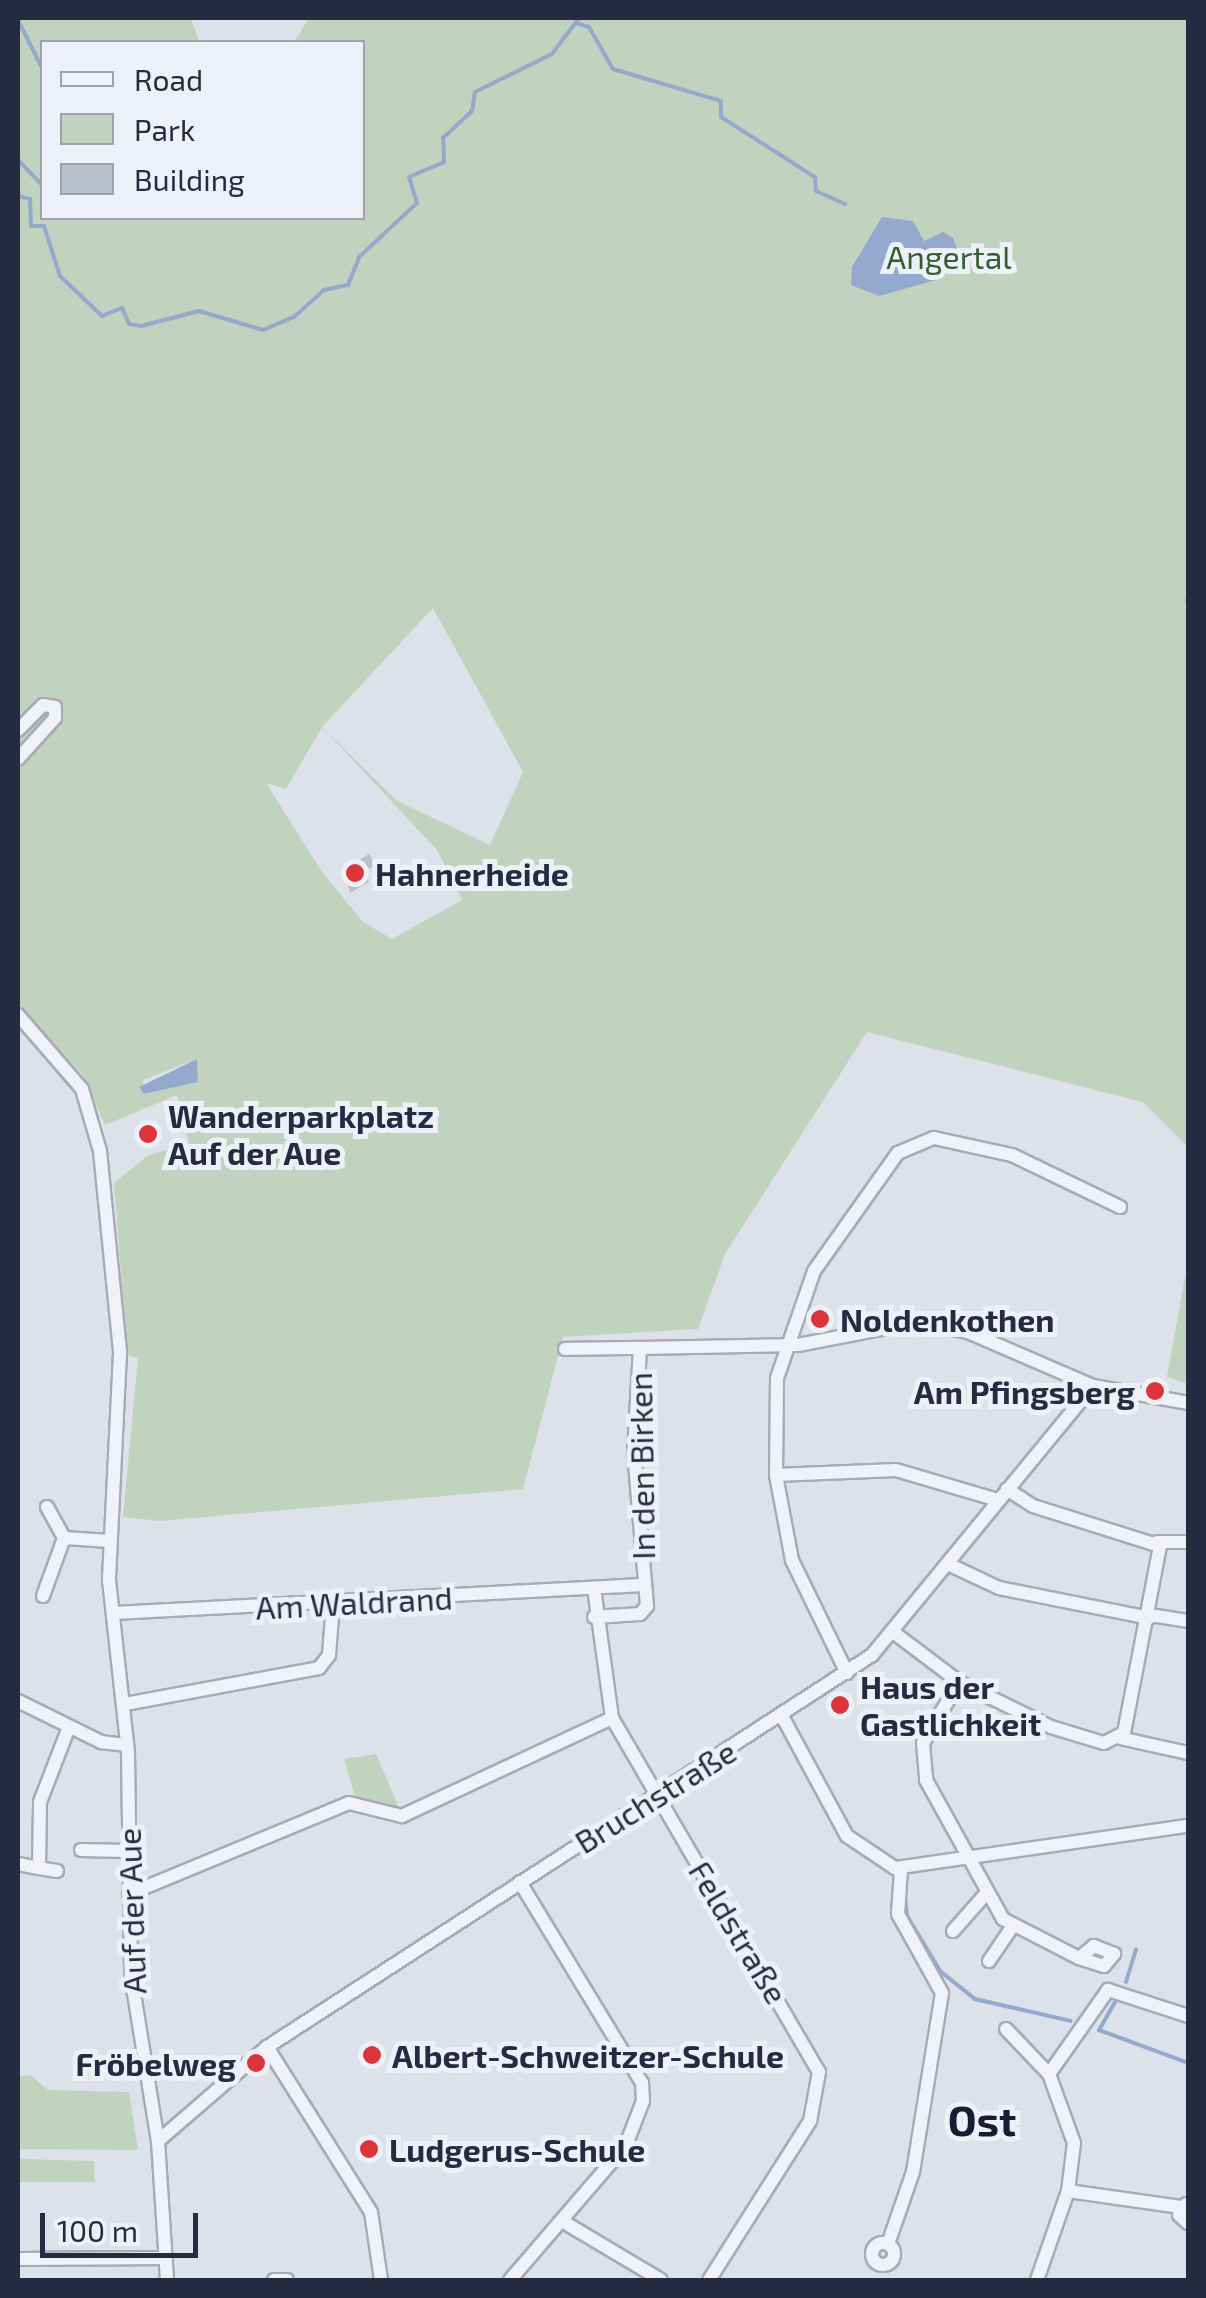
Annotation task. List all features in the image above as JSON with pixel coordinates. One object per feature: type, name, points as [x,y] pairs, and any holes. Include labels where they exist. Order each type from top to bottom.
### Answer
[{"type":"street","points":[[18,730],[43,705],[54,707],[55,718],[18,759]]},
{"type":"street","name":"Auf der Aue","points":[[18,1015],[93,1110],[120,1353],[110,1541],[128,1745],[134,2018],[158,2141],[167,2280]]},
{"type":"street","points":[[847,1673],[795,1570],[776,1475],[774,1402],[785,1345],[814,1271],[910,1145],[934,1138],[996,1150],[1120,1208]]},
{"type":"street","points":[[785,1345],[890,1323],[942,1325],[1093,1386],[1188,1403]]},
{"type":"street","name":"In den Birken","points":[[565,1350],[785,1345]]},
{"type":"street","name":"In den Birken","points":[[594,1616],[644,1612],[634,1452],[640,1348]]},
{"type":"street","name":"Bruchstraße","points":[[158,2141],[268,2046],[847,1673],[893,1632],[1093,1386]]},
{"type":"street","points":[[776,1475],[896,1470],[1002,1495],[1157,1542],[1188,1542]]},
{"type":"street","points":[[44,1596],[64,1538],[48,1506]]},
{"type":"street","points":[[64,1538],[110,1541]]},
{"type":"street","points":[[1120,1738],[1150,1617],[1157,1542]]},
{"type":"street","points":[[948,1564],[999,1588],[1188,1622]]},
{"type":"street","name":"In den Birken","points":[[643,1585],[594,1588],[594,1616],[612,1718],[657,1794]]},
{"type":"street","name":"Am Waldrand","points":[[114,1613],[594,1588]]},
{"type":"street","points":[[125,1704],[317,1670],[329,1655],[333,1603]]},
{"type":"street","points":[[893,1632],[958,1682],[1095,1742],[1120,1738],[1188,1754]]},
{"type":"street","points":[[958,1682],[925,1739],[921,1764],[984,1896],[1012,1927],[1079,1958]]},
{"type":"street","points":[[18,1700],[69,1727],[128,1745]]},
{"type":"street","points":[[782,1716],[854,1844],[901,1869],[1188,1826]]},
{"type":"street","points":[[130,1894],[348,1804],[402,1816],[612,1718]]},
{"type":"street","points":[[39,1868],[43,1781],[69,1727]]},
{"type":"street","name":"Feldstraße","points":[[657,1794],[819,2072],[810,2121],[709,2280]]},
{"type":"street","points":[[80,1850],[129,1852]]},
{"type":"street","points":[[18,1864],[57,1871]]},
{"type":"street","points":[[881,2273],[894,2258],[888,2244],[912,2172],[942,1993],[898,1914],[901,1869]]},
{"type":"street","points":[[510,2280],[633,2134],[642,2084],[520,1882]]},
{"type":"street","points":[[953,1931],[984,1896]]},
{"type":"street","points":[[989,1961],[1012,1927]]},
{"type":"street","points":[[1049,2074],[1108,1990],[1188,2016]]},
{"type":"street","points":[[1006,2029],[1049,2074],[1072,2129],[1068,2191],[1037,2280]]},
{"type":"street","points":[[268,2046],[370,2212],[382,2280]]},
{"type":"street","points":[[1068,2191],[1185,2205],[1188,2223]]},
{"type":"street","points":[[562,2221],[660,2280]]},
{"type":"street","points":[[18,2259],[166,2258]]},
{"type":"street","points":[[274,2280],[287,2280]]},
{"type":"green space","name":"Angertal","points":[[18,18],[191,18],[198,40],[40,40],[40,220],[365,220],[365,40],[295,40],[309,18],[1188,18],[1188,1147],[1143,1102],[867,1032],[725,1254],[698,1329],[563,1337],[523,1489],[159,1521],[123,1517],[138,1358],[127,1355],[114,1183],[147,1156],[189,1143],[177,1095],[105,1125],[83,1075],[18,1006]],"holes":[[[433,608],[523,772],[490,845],[397,801],[322,727]],[[322,727],[437,850],[462,900],[392,939],[363,922],[322,872],[266,783],[286,789]],[[197,1059],[198,1082],[144,1094],[143,1080]]]},
{"type":"green space","points":[[1188,1260],[1188,1384],[1167,1377]]},
{"type":"green space","points":[[376,1754],[400,1810],[355,1797],[344,1759]]},
{"type":"green space","points":[[30,2075],[48,2090],[129,2092],[138,2150],[18,2149],[18,2077]]},
{"type":"green space","points":[[18,2159],[94,2161],[95,2182],[18,2182]]},
{"type":"water","points":[[882,217],[913,221],[924,241],[943,232],[953,238],[959,253],[943,278],[879,296],[851,285],[852,267]]},
{"type":"water","points":[[197,1059],[198,1082],[144,1094],[139,1087]]},
{"type":"building","name":"Hahnerheide","points":[[369,854],[376,865],[364,871],[369,882],[350,893],[343,870]]},
{"type":"waterway","points":[[18,196],[30,199],[31,226],[44,226],[60,276],[102,316],[122,308],[129,324],[141,326],[199,311],[263,330],[294,317],[324,290],[348,285],[360,256],[417,203],[409,177],[444,162],[443,138],[472,111],[475,92],[552,54],[579,18]]},
{"type":"waterway","points":[[18,20],[40,64]]},
{"type":"waterway","points":[[576,23],[589,27],[613,69],[721,101],[721,117],[815,177],[816,191],[845,204]]},
{"type":"waterway","points":[[18,160],[40,183]]},
{"type":"waterway","points":[[905,1898],[907,1916],[940,1971],[975,1999],[1071,2021]]},
{"type":"waterway","points":[[1126,1982],[1136,1949]]},
{"type":"waterway","points":[[1118,1997],[1099,2030],[1188,2063]]},
{"type":"place","name":"Hahnerheide","points":[[355,873]]},
{"type":"place","name":"Wanderparkplatz Auf der Aue","points":[[148,1134]]},
{"type":"place","name":"Noldenkothen","points":[[820,1319]]},
{"type":"place","name":"Am Pfingsberg","points":[[1155,1391]]},
{"type":"place","name":"Haus der Gastlichkeit","points":[[840,1705]]},
{"type":"place","name":"Albert-Schweitzer-Schule","points":[[372,2055]]},
{"type":"place","name":"Fröbelweg","points":[[256,2063]]},
{"type":"place","name":"Ludgerus-Schule","points":[[369,2149]]},
{"type":"district","name":"Ost","points":[[982,2119]]}]
